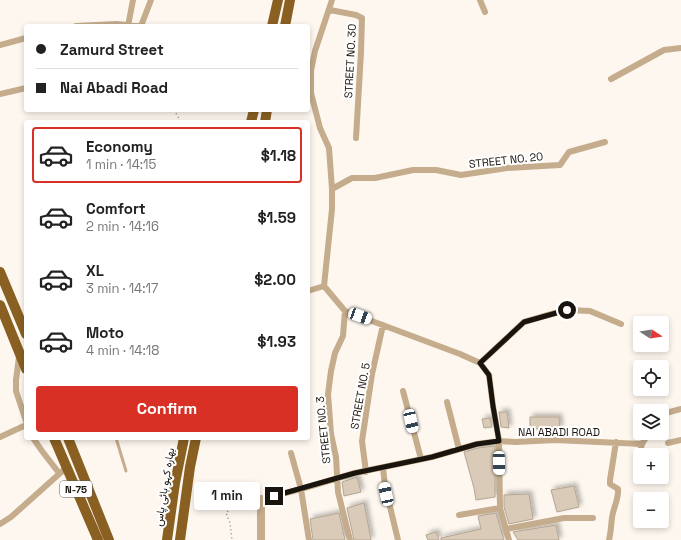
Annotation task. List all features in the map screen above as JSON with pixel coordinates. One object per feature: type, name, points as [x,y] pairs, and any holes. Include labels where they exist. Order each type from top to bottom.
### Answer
[{"type":"highway","points":[[272,24],[278,0]]},
{"type":"highway","points":[[285,24],[290,0]]},
{"type":"highway","points":[[0,272],[24,329]]},
{"type":"highway","points":[[0,305],[24,364]]},
{"type":"highway","name":"N-75","points":[[55,440],[63,470],[98,540]]},
{"type":"highway","name":"N-75","points":[[69,440],[109,540]]},
{"type":"highway","name":"بھارہ کہو بائی پاس","points":[[167,540],[175,483],[184,440]]},
{"type":"highway","name":"بھارہ کہو بائی پاس","points":[[180,540],[190,467],[196,440]]},
{"type":"street","points":[[128,24],[133,0]]},
{"type":"street","points":[[141,24],[151,0]]},
{"type":"street","points":[[332,0],[330,10],[315,51],[311,71],[312,93],[320,128],[329,148],[332,189],[332,209],[324,286],[345,311],[460,354],[480,363],[489,375],[499,441],[500,508],[509,540]]},
{"type":"street","points":[[480,0],[484,12]]},
{"type":"street","name":"STREET NO. 30","points":[[330,10],[356,15],[362,18],[356,138]]},
{"type":"street","points":[[0,45],[24,39]]},
{"type":"street","points":[[611,79],[664,50],[681,48]]},
{"type":"street","points":[[310,51],[315,51]]},
{"type":"street","points":[[0,94],[24,88]]},
{"type":"street","name":"STREET NO. 20","points":[[332,189],[352,178],[375,178],[413,170],[436,170],[461,175],[507,168],[560,165],[569,152],[605,142]]},
{"type":"street","points":[[310,290],[324,286]]},
{"type":"street","points":[[480,363],[524,322],[548,315],[567,310],[590,311],[621,324]]},
{"type":"street","name":"STREET NO. 3","points":[[337,478],[336,457],[331,434],[328,394],[335,354],[342,336],[345,311]]},
{"type":"street","name":"STREET NO. 5","points":[[366,472],[362,442],[372,374],[383,325]]},
{"type":"street","points":[[20,354],[16,391],[24,415]]},
{"type":"street","points":[[403,391],[421,459]]},
{"type":"street","points":[[446,402],[459,449]]},
{"type":"street","points":[[669,412],[681,409]]},
{"type":"street","points":[[0,437],[24,426]]},
{"type":"street","points":[[0,524],[16,512],[63,470],[42,451],[34,440]]},
{"type":"street","name":"NAI ABADI ROAD","points":[[231,507],[337,478],[499,441],[515,442],[555,440],[642,444]]},
{"type":"street","points":[[641,448],[645,440]]},
{"type":"street","points":[[668,442],[681,440]]},
{"type":"street","points":[[609,540],[612,517],[618,494],[618,489],[610,484],[616,442]]},
{"type":"street","points":[[291,453],[300,489],[309,540]]},
{"type":"street","points":[[383,468],[385,486],[398,540]]},
{"type":"street","points":[[337,478],[338,492],[350,540]]},
{"type":"street","points":[[261,499],[261,540]]},
{"type":"street","points":[[459,515],[500,508]]},
{"type":"street","points":[[506,529],[564,518],[593,518]]},
{"type":"lane","points":[[117,440],[126,470]]},
{"type":"path","points":[[231,507],[226,513],[230,523],[232,540]]},
{"type":"building","points":[[499,412],[507,412],[509,428],[501,427]]},
{"type":"building","points":[[530,417],[559,417],[560,429],[530,429]]},
{"type":"building","points":[[490,418],[492,427],[484,428],[482,419]]},
{"type":"building","points":[[495,446],[495,497],[476,500],[464,452],[478,448]]},
{"type":"building","points":[[357,477],[361,492],[344,496],[342,482]]},
{"type":"building","points":[[574,486],[579,507],[557,512],[551,490]]},
{"type":"building","points":[[529,494],[533,519],[509,524],[504,507],[504,495]]},
{"type":"building","points":[[364,503],[371,540],[354,540],[347,508]]},
{"type":"building","points":[[339,513],[345,540],[313,540],[310,519]]},
{"type":"building","points":[[496,513],[504,540],[441,540],[441,538],[481,529],[478,516]]},
{"type":"building","points":[[556,525],[559,540],[518,540],[513,532]]},
{"type":"building","points":[[436,532],[439,540],[428,540],[426,535]]},
{"type":"route","points":[[274,496],[355,473],[366,472],[432,457],[477,444],[499,441],[489,375],[480,363],[524,322],[567,310]]}]
